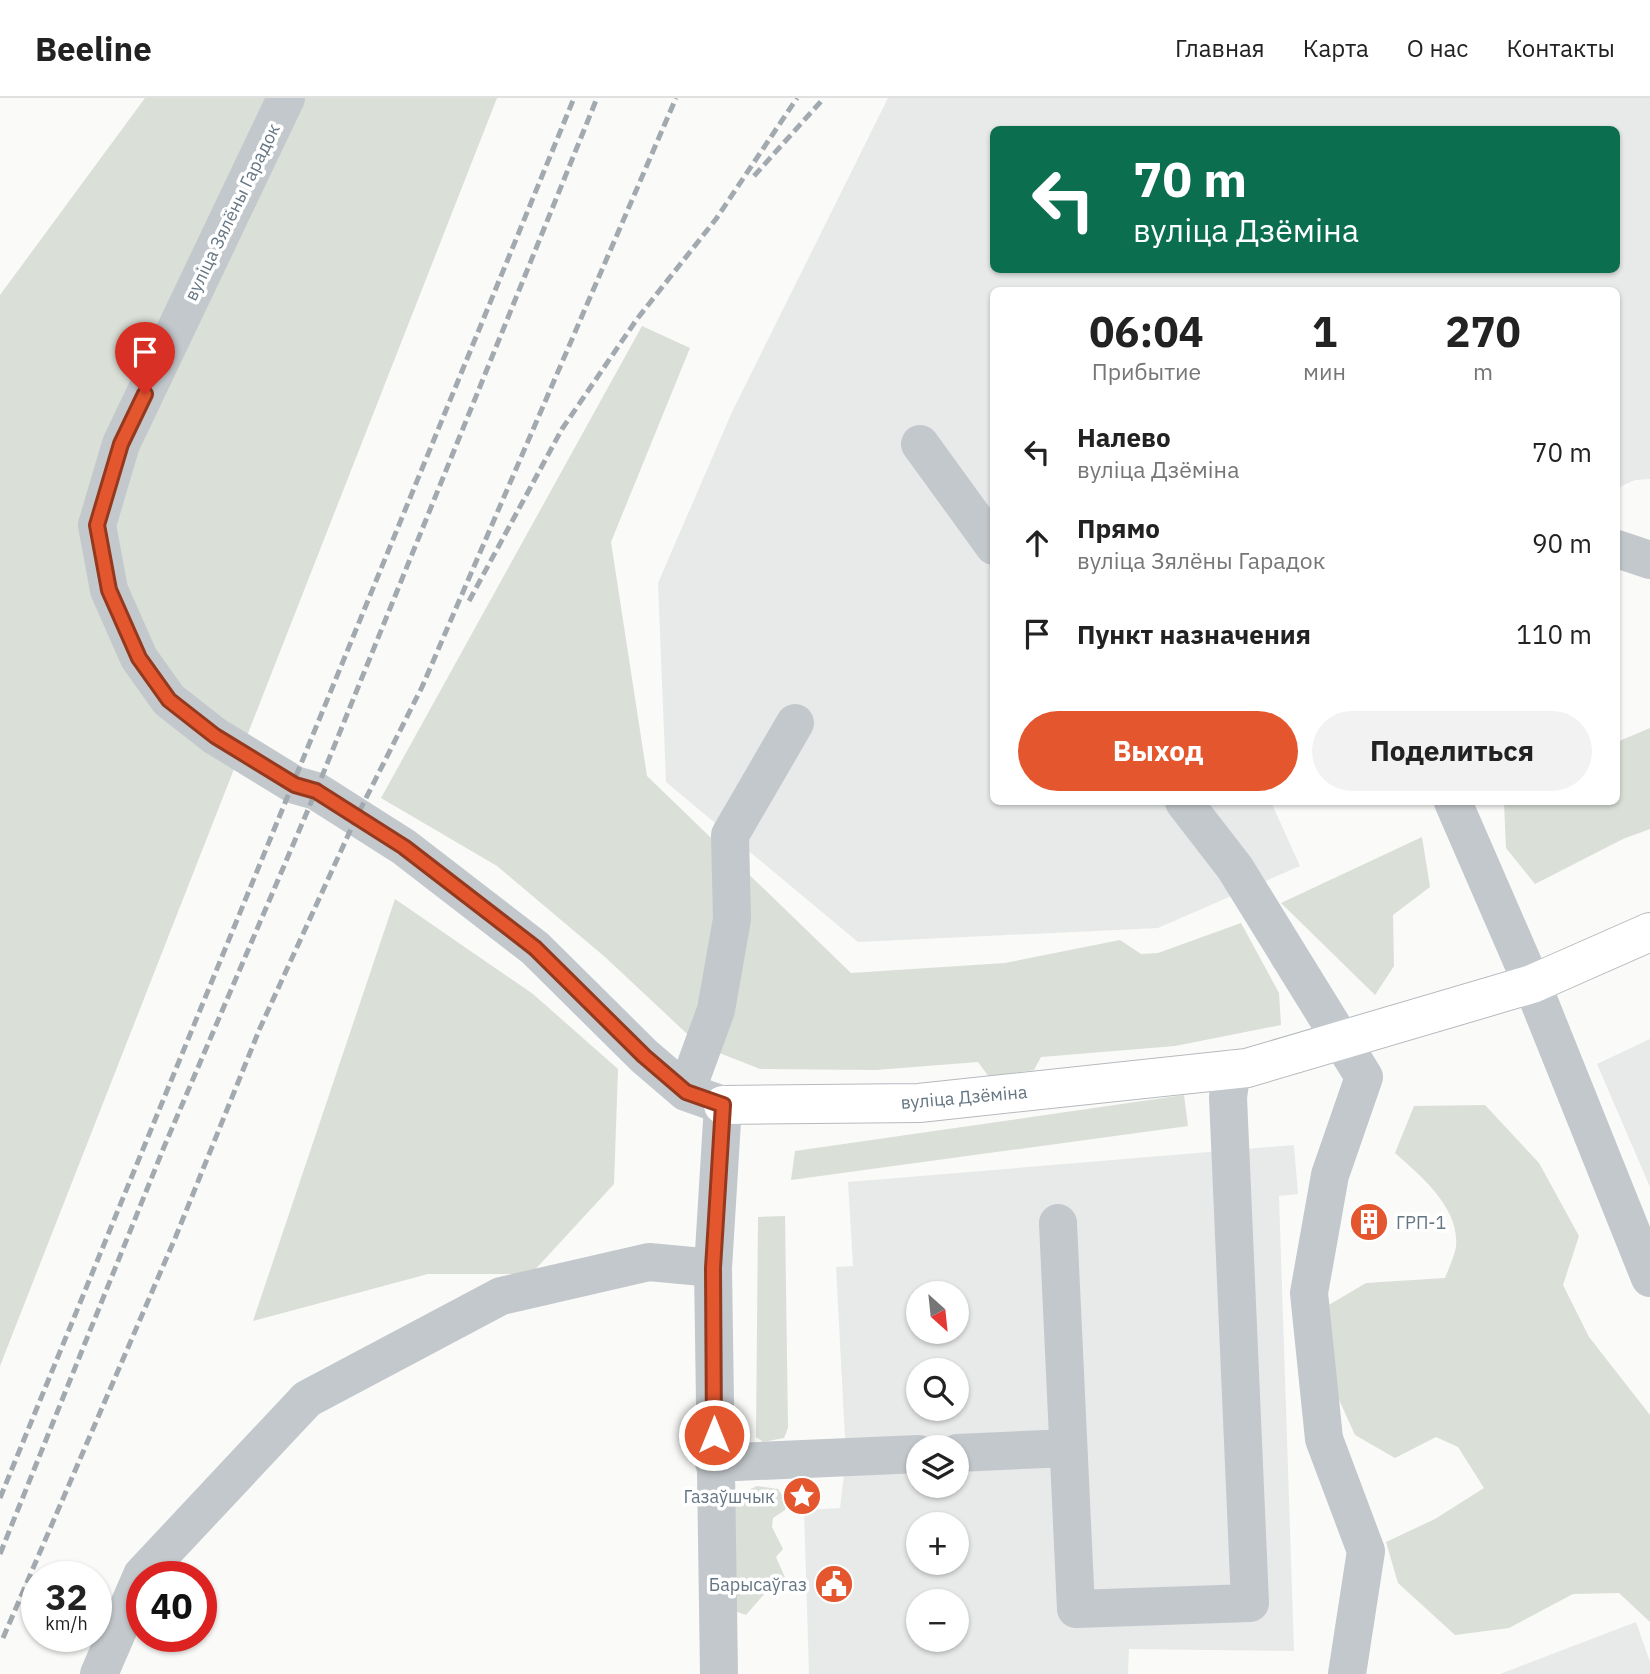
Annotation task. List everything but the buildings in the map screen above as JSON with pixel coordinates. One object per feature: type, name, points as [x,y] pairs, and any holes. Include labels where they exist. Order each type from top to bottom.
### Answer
[{"type":"main road","name":"вуліца Дзёміна","points":[[723,1105],[919,1103],[1247,1068],[1532,984],[1650,932]]},
{"type":"street","name":"вуліца Зялёны Гарадок","points":[[286,98],[121,444],[97,525],[109,590],[139,658],[169,700],[215,736],[295,785],[316,791],[356,818]]},
{"type":"street","points":[[920,444],[990,540]]},
{"type":"street","points":[[1620,550],[1650,560]]},
{"type":"street","points":[[686,1092],[716,1010],[732,919],[730,835],[794,723]]},
{"type":"street","points":[[1186,805],[1235,868],[1364,1077],[1330,1175],[1309,1293],[1324,1439],[1366,1551],[1347,1674]]},
{"type":"street","points":[[1454,805],[1532,984],[1650,1278]]},
{"type":"street","name":"вуліца Дзёміна","points":[[356,818],[404,847],[535,948],[644,1056],[686,1092],[723,1105]]},
{"type":"street","points":[[1058,1223],[1076,1609],[1250,1603],[1228,1097],[1232,1069]]},
{"type":"street","points":[[719,1674],[713,1268],[723,1105]]},
{"type":"street","points":[[99,1674],[142,1574],[307,1399],[501,1296],[649,1262],[713,1268]]},
{"type":"street","points":[[969,1452],[1068,1448]]},
{"type":"street","points":[[714,1463],[906,1455]]},
{"type":"shaded area","points":[[145,98],[497,98],[0,1366],[0,295]]},
{"type":"shaded area","points":[[888,98],[1650,98],[1650,479],[1635,480],[1620,487],[1620,287],[990,287],[990,805],[1272,805],[1300,866],[1158,928],[858,942],[666,782],[658,583],[732,412]]},
{"type":"shaded area","points":[[642,326],[690,348],[611,542],[647,776],[851,973],[1005,963],[1120,940],[1141,954],[1158,953],[1241,923],[1279,993],[1281,1025],[1175,1046],[1041,1057],[1034,1070],[989,1077],[978,1062],[876,1070],[760,1069],[699,1045],[605,957],[497,866],[381,798]]},
{"type":"shaded area","points":[[1650,728],[1650,829],[1623,839],[1535,884],[1506,848],[1504,805],[1620,805],[1620,741]]},
{"type":"shaded area","points":[[1422,837],[1430,887],[1393,915],[1394,966],[1375,995],[1281,903]]},
{"type":"shaded area","points":[[395,899],[533,994],[618,1069],[614,1184],[531,1274],[428,1274],[253,1321]]},
{"type":"shaded area","points":[[1650,1039],[1650,1187],[1597,1064]]},
{"type":"shaded area","points":[[1184,1095],[1188,1126],[791,1180],[795,1151]]},
{"type":"shaded area","points":[[1485,1105],[1539,1163],[1579,1236],[1563,1285],[1589,1337],[1650,1415],[1650,1622],[1619,1593],[1573,1594],[1509,1628],[1455,1635],[1398,1583],[1386,1542],[1435,1519],[1484,1488],[1458,1447],[1436,1437],[1395,1458],[1355,1435],[1326,1371],[1327,1306],[1366,1283],[1445,1278],[1454,1255],[1456,1233],[1445,1206],[1427,1183],[1395,1153],[1414,1106]]},
{"type":"shaded area","points":[[1294,1145],[1298,1194],[1279,1196],[1294,1651],[1129,1649],[1128,1674],[809,1674],[804,1510],[840,1508],[846,1457],[836,1267],[853,1266],[848,1182]]},
{"type":"shaded area","points":[[785,1216],[788,1428],[784,1438],[763,1442],[756,1437],[758,1217]]},
{"type":"shaded area","points":[[757,1486],[778,1489],[787,1503],[785,1510],[773,1518],[772,1527],[783,1549],[776,1557],[787,1582],[781,1593],[775,1596],[766,1592],[746,1615],[737,1612],[731,1498]]},
{"type":"shaded area","points":[[1636,1622],[1650,1662],[1650,1674],[1500,1674]]},
{"type":"railway","points":[[0,1498],[574,98]]},
{"type":"railway","points":[[0,1554],[164,1147],[316,791],[597,98]]},
{"type":"railway","points":[[3,1638],[176,1236],[260,1028],[356,818],[422,687],[676,98]]},
{"type":"railway","points":[[469,601],[562,429],[637,319],[716,219],[797,98]]},
{"type":"railway","points":[[754,176],[824,98]]},
{"type":"place","name":"ГРП-1","points":[[1369,1222]]},
{"type":"place","name":"Газаўшчык","points":[[802,1496]]},
{"type":"place","name":"Барысаўгаз","points":[[834,1584]]},
{"type":"route","points":[[145,394],[121,444],[97,525],[109,590],[139,658],[169,700],[215,736],[295,785],[316,791],[404,847],[535,948],[644,1056],[686,1092],[723,1105],[713,1268],[714,1435]]}]
